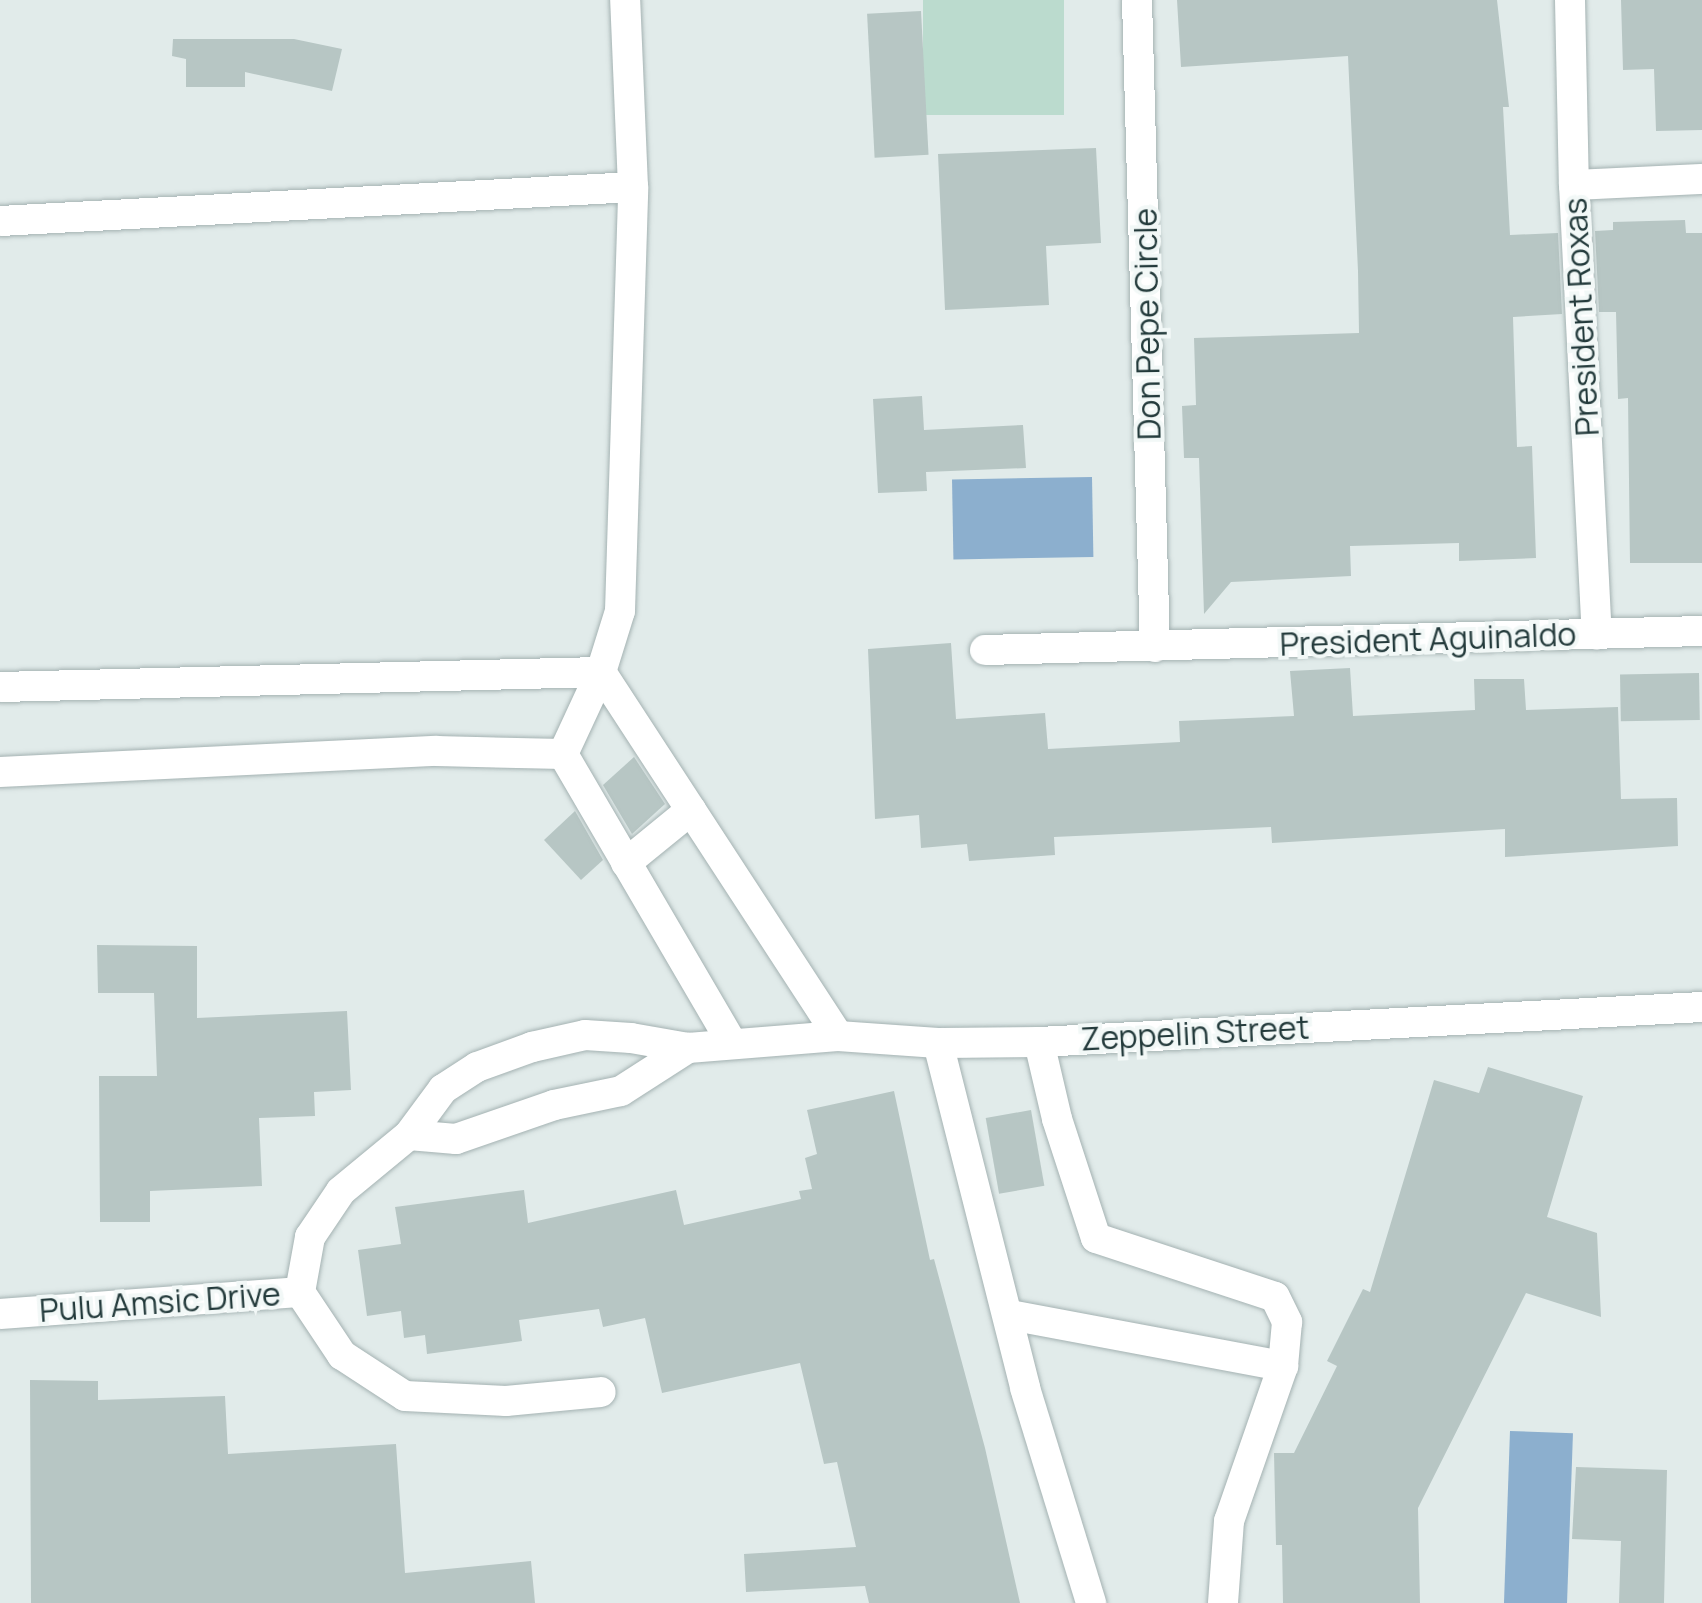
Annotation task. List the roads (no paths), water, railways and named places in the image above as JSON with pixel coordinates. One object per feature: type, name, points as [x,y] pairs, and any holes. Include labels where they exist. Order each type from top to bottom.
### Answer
[{"type":"street","points":[[563,754],[601,672],[620,611],[633,187],[625,0]]},
{"type":"street","name":"Don Pepe Circle","points":[[1137,0],[1155,647]]},
{"type":"street","name":"President Roxas","points":[[1570,0],[1574,186],[1597,634]]},
{"type":"street","points":[[1574,186],[1702,179]]},
{"type":"street","points":[[0,221],[633,187]]},
{"type":"street","name":"President Aguinaldo","points":[[985,650],[1702,630]]},
{"type":"street","points":[[0,686],[601,672]]},
{"type":"street","points":[[601,672],[838,1036]]},
{"type":"street","points":[[0,772],[436,751],[563,754]]},
{"type":"street","points":[[563,754],[732,1044]]},
{"type":"street","points":[[626,863],[691,810]]},
{"type":"street","name":"Zeppelin Street","points":[[688,1048],[838,1036],[938,1043],[1039,1042],[1702,1007]]},
{"type":"street","name":"Pulu Amsic Drive","points":[[0,1314],[300,1292],[310,1237],[341,1191],[409,1135],[443,1089],[477,1068],[532,1047],[584,1036],[631,1038],[688,1048]]},
{"type":"street","points":[[1039,1042],[1057,1120],[1096,1238],[1274,1297],[1287,1322],[1283,1366],[1229,1521],[1223,1603]]},
{"type":"street","points":[[938,1043],[1026,1388],[1091,1603]]},
{"type":"street","points":[[409,1135],[456,1139],[554,1105],[622,1091],[688,1048]]},
{"type":"street","points":[[300,1292],[342,1355],[405,1396],[506,1401],[601,1392]]},
{"type":"street","points":[[1010,1316],[1283,1366]]},
{"type":"water","points":[[1092,477],[1093,557],[953,559],[952,479]]},
{"type":"water","points":[[1510,1431],[1573,1433],[1567,1603],[1504,1603]]}]
